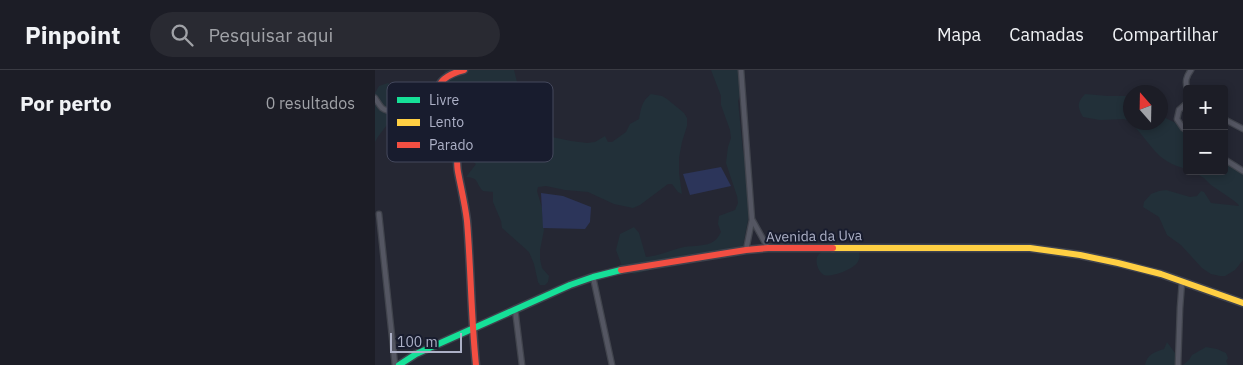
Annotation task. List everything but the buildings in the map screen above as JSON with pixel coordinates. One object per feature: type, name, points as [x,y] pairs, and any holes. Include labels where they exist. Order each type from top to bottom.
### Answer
[{"type":"main road","points":[[442,82],[453,73],[464,70]]},
{"type":"main road","points":[[457,162],[467,222],[472,328],[476,365]]},
{"type":"main road","name":"Avenida da Uva","points":[[399,365],[416,354],[472,328],[570,285],[593,277],[622,270],[768,248],[1030,248],[1118,263],[1161,274],[1243,303]]},
{"type":"street","points":[[741,70],[752,220],[745,250]]},
{"type":"street","points":[[1185,85],[1186,78],[1191,70]]},
{"type":"street","points":[[375,98],[382,108],[387,111]]},
{"type":"street","points":[[1183,106],[1179,110],[1177,119],[1183,128]]},
{"type":"street","points":[[1228,121],[1243,129]]},
{"type":"street","points":[[1228,161],[1243,171]]},
{"type":"street","points":[[379,214],[395,365]]},
{"type":"street","points":[[752,220],[768,248]]},
{"type":"street","points":[[593,277],[612,365]]},
{"type":"street","points":[[1178,365],[1182,281]]},
{"type":"street","points":[[515,309],[522,365]]},
{"type":"shaded area","points":[[514,70],[517,82],[444,82],[446,78],[444,71]]},
{"type":"shaded area","points":[[711,70],[738,70],[741,93],[738,101],[751,205],[743,246],[635,274],[627,272],[622,266],[616,250],[620,234],[634,227],[639,233],[646,257],[684,247],[711,243],[715,241],[721,232],[718,224],[719,216],[735,210],[738,203],[726,163],[731,138],[730,130],[721,105],[721,96]]},
{"type":"shaded area","points":[[387,83],[387,125],[375,142],[375,93],[379,86]]},
{"type":"shaded area","points":[[651,94],[667,99],[684,113],[687,118],[687,126],[679,158],[682,194],[672,184],[668,184],[633,208],[614,204],[588,192],[546,186],[538,187],[537,191],[542,208],[544,230],[540,259],[542,268],[549,276],[548,282],[545,285],[540,285],[538,282],[529,252],[502,228],[493,202],[493,192],[483,191],[475,180],[466,177],[476,164],[473,162],[553,162],[553,137],[587,143],[595,142],[605,136],[608,142],[612,142],[626,132],[630,124],[639,119],[642,105]]},
{"type":"shaded area","points":[[1085,94],[1123,96],[1123,119],[1100,120],[1083,117],[1079,105],[1080,100]]},
{"type":"shaded area","points":[[1168,119],[1183,129],[1183,168],[1168,162],[1138,130],[1168,130]]},
{"type":"shaded area","points":[[1228,161],[1243,169],[1243,260],[1235,270],[1225,276],[1211,274],[1202,268],[1181,245],[1167,235],[1159,217],[1143,207],[1144,202],[1151,194],[1166,190],[1190,197],[1197,196],[1201,191],[1204,192],[1211,203],[1239,206],[1199,175],[1228,175]]},
{"type":"shaded area","points":[[826,249],[859,251],[860,256],[858,262],[847,270],[827,276],[818,268],[817,262],[817,256]]},
{"type":"shaded area","points":[[1167,342],[1175,353],[1177,365],[1145,365],[1150,356],[1164,349]]},
{"type":"shaded area","points":[[1206,347],[1226,353],[1228,365],[1183,365],[1192,355]]},
{"type":"water","points":[[721,167],[731,186],[690,195],[683,174]]},
{"type":"water","points":[[541,193],[563,196],[591,207],[590,222],[585,229],[543,228]]},
{"type":"traffic: fast","points":[[399,365],[416,354],[570,285],[621,270]]},
{"type":"traffic: slow","points":[[833,248],[1030,248],[1080,255],[1161,274],[1243,303]]},
{"type":"traffic: jam","points":[[442,82],[450,75],[464,70]]},
{"type":"traffic: jam","points":[[457,162],[467,221],[476,365]]},
{"type":"traffic: jam","points":[[621,270],[746,250],[833,248]]}]
